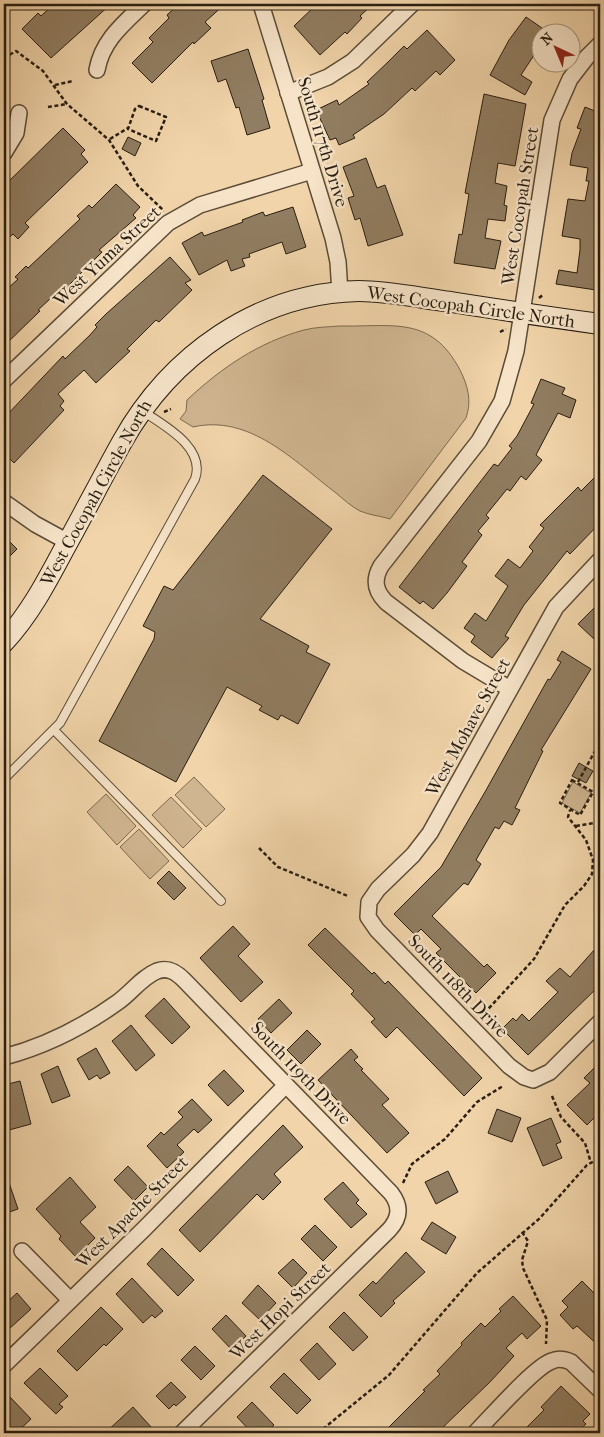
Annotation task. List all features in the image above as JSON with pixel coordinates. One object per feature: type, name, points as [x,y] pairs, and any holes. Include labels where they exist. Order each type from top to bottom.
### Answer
[{"type":"street","points":[[97,70],[99,59],[109,39],[144,4]]},
{"type":"street","name":"South 117th Drive","points":[[260,4],[336,250],[340,293]]},
{"type":"street","points":[[288,93],[328,76],[353,61],[412,4]]},
{"type":"street","name":"West Cocopah Street","points":[[510,690],[463,661],[393,608],[382,597],[376,584],[381,566],[474,446],[495,414],[512,369],[552,120],[570,79],[587,56],[600,44]]},
{"type":"street","points":[[4,153],[16,133],[19,113]]},
{"type":"street","name":"West Yuma Street","points":[[4,380],[168,223],[200,205],[312,171]]},
{"type":"street","name":"West Cocopah Circle North","points":[[4,642],[36,601],[141,410],[178,367],[223,332],[273,308],[340,293],[358,291],[393,294],[600,324]]},
{"type":"street","points":[[4,502],[35,524],[68,542]]},
{"type":"street","name":"West Mohave Street","points":[[367,909],[373,895],[413,855],[438,821],[556,607],[600,560]]},
{"type":"street","name":"South 118th Drive","points":[[367,909],[368,917],[377,930],[509,1066],[524,1077],[532,1080],[550,1072],[600,1022]]},
{"type":"street","name":"South 119th Drive","points":[[4,1057],[40,1046],[79,1028],[125,997],[152,973],[166,969],[172,971],[184,980],[391,1193],[398,1204],[399,1211]]},
{"type":"street","name":"West Apache Street","points":[[4,1364],[286,1085]]},
{"type":"street","name":"West Hopi Street","points":[[182,1433],[389,1230],[399,1211]]},
{"type":"street","points":[[22,1251],[70,1300]]},
{"type":"street","points":[[475,1433],[538,1370],[551,1361],[558,1359],[571,1362],[600,1390]]},
{"type":"lane","points":[[4,779],[54,730],[75,698],[198,473],[195,458],[186,444],[141,410]]},
{"type":"lane","points":[[54,730],[221,901]]},
{"type":"path","points":[[4,58],[13,51],[18,52],[43,72],[55,85],[67,104],[109,140],[138,186],[165,211]]},
{"type":"path","points":[[55,85],[73,81]]},
{"type":"path","points":[[48,107],[67,104]]},
{"type":"path","points":[[109,140],[128,128],[138,106],[164,115],[166,119],[156,141],[130,132],[128,128]]},
{"type":"path","points":[[578,782],[600,742]]},
{"type":"path","points":[[573,780],[590,789],[592,795],[581,814],[570,810],[560,801],[573,780]]},
{"type":"path","points":[[479,1019],[534,959],[565,905],[590,879],[593,860],[584,836],[568,817],[570,810]]},
{"type":"path","points":[[576,826],[588,822],[600,822]]},
{"type":"path","points":[[259,848],[278,867],[348,896]]},
{"type":"path","points":[[403,1183],[412,1164],[449,1135],[463,1116],[481,1098],[503,1086]]},
{"type":"path","points":[[552,1096],[561,1117],[585,1143],[591,1162]]},
{"type":"path","points":[[318,1433],[389,1376],[468,1283],[522,1232],[540,1218],[591,1162],[600,1158]]},
{"type":"path","points":[[522,1232],[528,1241],[522,1260],[523,1268],[547,1320],[546,1344]]},
{"type":"shaded area","points":[[339,326],[393,326],[423,332],[436,340],[449,352],[460,370],[467,388],[469,406],[466,418],[390,519],[360,511],[304,467],[270,443],[252,434],[233,427],[214,425],[193,427],[180,419],[186,411],[187,400],[200,388],[227,367],[256,349],[287,335],[308,329]]},
{"type":"shaded area","points":[[194,777],[225,809],[206,827],[175,795]]},
{"type":"shaded area","points":[[573,782],[591,793],[580,813],[562,803]]},
{"type":"shaded area","points":[[106,794],[136,826],[117,845],[87,812]]},
{"type":"shaded area","points":[[171,797],[202,829],[183,848],[152,815]]},
{"type":"shaded area","points":[[139,829],[169,861],[150,879],[120,847]]},
{"type":"building","points":[[54,4],[111,4],[51,58],[22,29],[38,13],[41,16]]},
{"type":"building","points":[[179,4],[225,4],[205,22],[211,28],[194,44],[193,42],[152,83],[132,63],[153,42],[149,38],[169,18],[167,15]]},
{"type":"building","points":[[317,4],[373,4],[360,16],[362,18],[347,34],[345,32],[320,55],[294,26]]},
{"type":"building","points":[[526,17],[533,22],[532,58],[521,75],[532,82],[525,95],[490,75],[509,40]]},
{"type":"building","points":[[427,30],[455,60],[440,75],[436,71],[415,91],[412,88],[384,114],[353,135],[355,138],[339,145],[336,138],[330,140],[316,110],[337,100],[339,105],[369,84],[367,82],[404,46],[407,49]]},
{"type":"building","points":[[248,49],[264,99],[262,100],[270,128],[247,135],[239,107],[236,108],[226,79],[218,82],[211,61]]},
{"type":"building","points":[[484,94],[526,104],[515,166],[498,163],[495,183],[507,186],[504,205],[507,206],[505,221],[488,219],[485,238],[501,241],[495,269],[454,263],[459,234],[462,235],[469,194],[465,193]]},
{"type":"building","points":[[585,107],[600,113],[600,264],[596,290],[556,284],[559,270],[577,273],[580,239],[562,236],[568,199],[585,201],[589,181],[586,181],[588,168],[570,165],[572,153],[581,129],[577,128]]},
{"type":"building","points":[[63,128],[85,150],[81,154],[88,162],[25,223],[29,227],[18,239],[13,234],[4,242],[4,186]]},
{"type":"building","points":[[128,137],[141,143],[135,156],[122,149]]},
{"type":"building","points":[[366,158],[377,188],[385,185],[403,235],[368,246],[360,218],[355,220],[348,198],[354,196],[343,167]]},
{"type":"building","points":[[116,184],[140,207],[133,215],[136,218],[99,250],[102,252],[66,288],[64,286],[38,310],[40,311],[4,346],[4,292],[18,279],[15,277],[26,266],[28,268],[80,219],[77,216],[89,205],[92,208]]},
{"type":"building","points":[[293,207],[306,247],[286,254],[282,242],[249,254],[250,257],[242,259],[245,266],[231,271],[227,260],[199,275],[182,243],[202,232],[204,236],[243,222],[242,220],[263,212],[265,216]]},
{"type":"building","points":[[170,257],[191,280],[185,283],[192,290],[159,322],[156,320],[127,349],[130,351],[96,383],[84,370],[58,394],[64,401],[60,406],[64,410],[14,463],[4,453],[4,418],[63,356],[65,359],[90,335],[97,327],[95,325],[106,314]]},
{"type":"building","points":[[541,379],[565,388],[562,394],[576,400],[570,418],[558,413],[536,455],[542,460],[526,480],[521,476],[510,491],[507,489],[486,515],[489,518],[478,531],[482,535],[462,562],[467,566],[447,593],[433,609],[423,601],[420,604],[399,587],[494,464],[498,466],[512,448],[509,446],[517,436],[534,404],[531,403]]},
{"type":"building","points":[[600,472],[600,523],[570,554],[567,551],[524,605],[505,636],[509,638],[492,658],[471,642],[475,636],[464,628],[475,613],[486,621],[508,586],[495,576],[508,559],[520,568],[533,551],[529,547],[544,528],[540,525],[578,487],[581,491]]},
{"type":"building","points":[[263,475],[332,529],[260,619],[309,646],[306,652],[330,664],[298,724],[281,715],[278,720],[259,710],[262,706],[227,687],[176,782],[99,741],[154,639],[155,632],[143,626],[164,586],[173,590]]},
{"type":"building","points":[[4,536],[17,549],[4,562]]},
{"type":"building","points":[[600,602],[600,633],[594,639],[578,624]]},
{"type":"building","points":[[562,651],[591,669],[541,750],[543,751],[515,808],[520,810],[512,825],[504,821],[499,829],[495,827],[476,860],[481,864],[468,885],[464,883],[432,916],[484,967],[487,964],[496,973],[476,993],[436,953],[441,949],[421,929],[415,935],[394,914],[441,867],[548,679],[550,680],[561,662],[557,660]]},
{"type":"building","points":[[579,763],[593,771],[586,783],[572,776]]},
{"type":"building","points":[[169,871],[186,888],[174,900],[157,883]]},
{"type":"building","points":[[233,926],[250,944],[238,956],[263,982],[241,1002],[200,958]]},
{"type":"building","points":[[325,928],[372,974],[374,972],[385,984],[388,981],[482,1078],[464,1096],[397,1027],[386,1038],[371,1022],[375,1019],[351,994],[354,991],[308,945]]},
{"type":"building","points":[[595,949],[600,954],[600,985],[528,1055],[502,1029],[513,1018],[516,1021],[522,1014],[529,1021],[558,992],[546,981],[560,968],[570,977]]},
{"type":"building","points":[[164,998],[190,1027],[172,1044],[145,1016]]},
{"type":"building","points":[[279,999],[292,1013],[271,1033],[258,1019]]},
{"type":"building","points":[[131,1025],[155,1055],[136,1071],[112,1041]]},
{"type":"building","points":[[307,1030],[321,1044],[301,1064],[287,1050]]},
{"type":"building","points":[[96,1048],[110,1073],[100,1079],[97,1075],[89,1080],[77,1059]]},
{"type":"building","points":[[351,1049],[358,1057],[354,1060],[363,1069],[361,1070],[389,1099],[382,1105],[409,1133],[387,1153],[318,1080]]},
{"type":"building","points":[[600,1062],[600,1112],[587,1125],[567,1105],[590,1083],[584,1078]]},
{"type":"building","points":[[58,1066],[70,1096],[52,1103],[41,1074]]},
{"type":"building","points":[[224,1070],[244,1091],[228,1106],[208,1085]]},
{"type":"building","points":[[20,1081],[31,1124],[9,1130],[4,1109],[4,1085]]},
{"type":"building","points":[[192,1099],[212,1120],[198,1133],[194,1129],[177,1145],[184,1152],[167,1168],[147,1146],[161,1132],[164,1135],[183,1117],[178,1112]]},
{"type":"building","points":[[497,1109],[521,1118],[512,1142],[488,1133]]},
{"type":"building","points":[[551,1118],[561,1142],[556,1144],[562,1158],[543,1166],[527,1128]]},
{"type":"building","points":[[283,1125],[303,1147],[274,1174],[281,1182],[263,1200],[257,1194],[200,1252],[179,1230]]},
{"type":"building","points":[[128,1166],[148,1187],[134,1201],[114,1180]]},
{"type":"building","points":[[448,1171],[458,1192],[436,1204],[425,1182]]},
{"type":"building","points":[[4,1174],[6,1174],[18,1209],[4,1214]]},
{"type":"building","points":[[70,1177],[96,1207],[80,1222],[95,1238],[76,1257],[59,1239],[61,1236],[36,1209]]},
{"type":"building","points":[[343,1182],[359,1200],[356,1203],[367,1214],[351,1228],[324,1199]]},
{"type":"building","points":[[432,1222],[456,1237],[446,1254],[421,1239]]},
{"type":"building","points":[[315,1225],[337,1247],[323,1261],[301,1239]]},
{"type":"building","points":[[162,1248],[194,1280],[178,1296],[147,1264]]},
{"type":"building","points":[[406,1252],[425,1272],[393,1301],[395,1303],[381,1317],[359,1295],[373,1281],[376,1284]]},
{"type":"building","points":[[293,1259],[307,1273],[293,1288],[278,1273]]},
{"type":"building","points":[[132,1278],[163,1311],[155,1318],[152,1315],[143,1323],[116,1294]]},
{"type":"building","points":[[582,1281],[600,1299],[600,1347],[577,1326],[573,1329],[560,1315],[568,1307],[562,1301]]},
{"type":"building","points":[[258,1285],[276,1303],[260,1320],[242,1303]]},
{"type":"building","points":[[17,1293],[31,1309],[9,1329],[4,1324],[4,1305]]},
{"type":"building","points":[[513,1296],[541,1326],[527,1339],[522,1333],[506,1348],[514,1356],[490,1382],[437,1433],[383,1433],[440,1374],[437,1371],[462,1345],[461,1343],[481,1323],[485,1327],[501,1311],[499,1309]]},
{"type":"building","points":[[101,1307],[123,1329],[106,1346],[104,1344],[77,1371],[57,1351]]},
{"type":"building","points":[[344,1312],[368,1337],[353,1351],[329,1327]]},
{"type":"building","points":[[226,1315],[246,1336],[232,1350],[212,1329]]},
{"type":"building","points":[[317,1343],[336,1364],[319,1380],[300,1360]]},
{"type":"building","points":[[195,1346],[215,1366],[201,1380],[181,1360]]},
{"type":"building","points":[[40,1368],[68,1396],[59,1404],[63,1407],[56,1414],[24,1383]]},
{"type":"building","points":[[284,1373],[311,1400],[297,1414],[270,1387]]},
{"type":"building","points":[[171,1382],[186,1397],[176,1406],[174,1404],[169,1409],[156,1396]]},
{"type":"building","points":[[561,1386],[590,1414],[583,1421],[586,1424],[577,1433],[521,1433],[544,1410],[541,1407]]},
{"type":"building","points":[[10,1397],[31,1419],[16,1433],[11,1433],[4,1426],[4,1402]]},
{"type":"building","points":[[252,1402],[274,1425],[265,1433],[252,1433],[237,1417]]},
{"type":"building","points":[[133,1407],[152,1428],[146,1433],[105,1433]]}]
